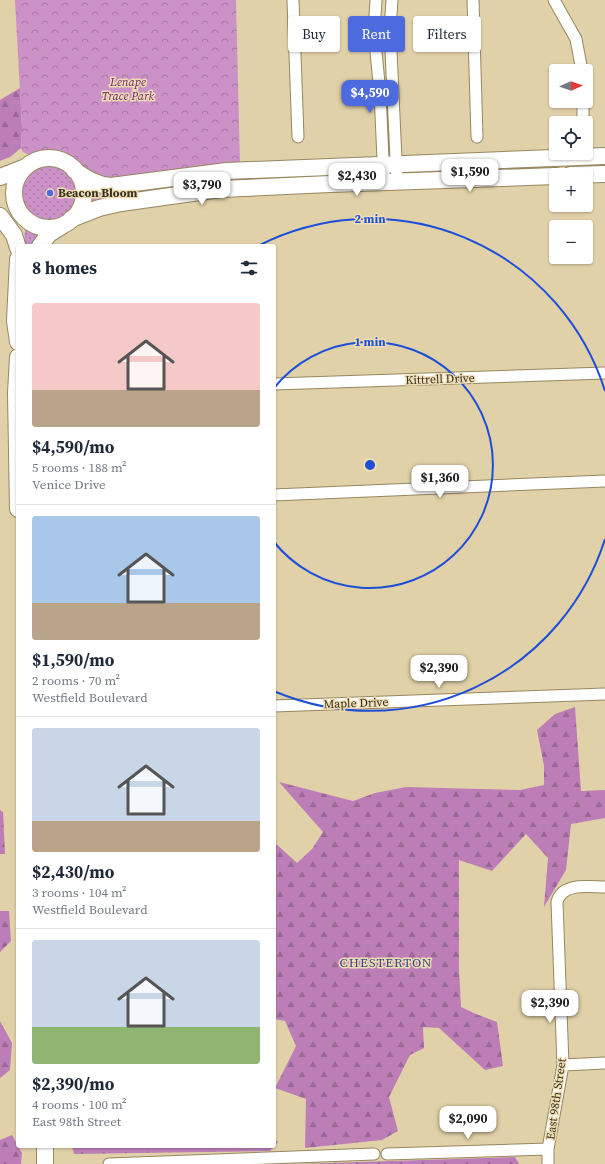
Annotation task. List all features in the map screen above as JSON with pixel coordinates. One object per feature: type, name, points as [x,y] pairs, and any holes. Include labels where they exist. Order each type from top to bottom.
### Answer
[{"type":"main road","points":[[593,155],[605,156]]},
{"type":"main road","points":[[0,177],[26,167],[39,160],[53,158],[67,163],[86,179],[94,183],[111,186],[227,171],[549,157]]},
{"type":"main road","points":[[18,244],[18,209],[14,196],[15,185],[19,175],[26,167]]},
{"type":"main road","points":[[42,244],[49,234],[67,222],[80,207],[83,198],[82,182],[74,170]]},
{"type":"main road","points":[[593,174],[605,174]]},
{"type":"main road","points":[[0,198],[18,209],[29,222],[48,228],[67,222],[99,208],[121,203],[208,191],[390,181],[549,176]]},
{"type":"main road","points":[[0,216],[14,235],[17,244]]},
{"type":"main road","points":[[16,300],[16,328]]},
{"type":"main road","points":[[45,1148],[45,1164]]},
{"type":"street","points":[[293,0],[298,137]]},
{"type":"street","points":[[376,0],[374,32],[389,164]]},
{"type":"street","points":[[390,181],[390,29],[392,0]]},
{"type":"street","points":[[472,0],[477,137]]},
{"type":"street","points":[[554,0],[576,39],[581,64]]},
{"type":"street","name":"Kittrell Drive","points":[[276,384],[605,373]]},
{"type":"street","points":[[276,495],[605,481]]},
{"type":"street","name":"Maple Drive","points":[[276,706],[605,694]]},
{"type":"street","name":"East 98th Street","points":[[548,1164],[548,1149],[562,1065],[558,897],[562,892],[568,889],[605,887]]},
{"type":"street","points":[[562,1065],[605,1063]]},
{"type":"street","points":[[387,1154],[548,1149]]},
{"type":"street","points":[[110,1164],[374,1154]]},
{"type":"green space","name":"Lenape Trace Park","points":[[15,0],[236,0],[240,164],[107,181],[65,156],[46,152],[31,156],[23,152],[21,148],[22,128]]},
{"type":"green space","points":[[20,88],[22,128],[21,148],[10,157],[0,161],[0,100]]},
{"type":"green space","points":[[49,166],[59,168],[68,174],[74,183],[76,193],[74,203],[68,212],[59,218],[49,220],[39,218],[30,212],[24,203],[22,193],[24,183],[30,174],[39,168]]},
{"type":"green space","points":[[323,173],[283,180],[107,200],[107,191],[210,177]]},
{"type":"green space","points":[[90,188],[102,191],[103,201],[88,205]]},
{"type":"green space","points":[[25,227],[42,233],[35,244],[24,244]]},
{"type":"green space","points":[[575,707],[581,791],[605,790],[605,818],[571,824],[566,870],[544,907],[548,858],[526,834],[492,871],[459,860],[459,969],[461,1007],[497,1022],[503,1066],[485,1070],[439,1028],[423,1027],[424,1048],[410,1055],[389,1097],[398,1131],[382,1140],[305,1148],[306,1099],[276,1088],[296,1046],[285,1021],[276,1019],[276,844],[297,863],[312,849],[323,832],[279,782],[353,801],[375,793],[406,787],[520,790],[544,785],[544,766],[537,730],[555,714]]},
{"type":"green space","points":[[0,810],[3,812],[5,854],[0,854]]},
{"type":"green space","points":[[0,911],[9,911],[11,941],[0,952]]},
{"type":"green space","points":[[0,1021],[12,1043],[10,1070],[0,1078]]},
{"type":"green space","points":[[12,1135],[16,1142],[16,1148],[19,1148],[22,1153],[21,1164],[0,1164],[0,1140]]},
{"type":"green space","points":[[72,1148],[273,1148],[270,1151],[74,1154]]},
{"type":"green space","points":[[515,1157],[519,1164],[297,1164]]},
{"type":"place","name":"Beacon Bloom","points":[[50,193]]},
{"type":"district","name":"CHESTERTON","points":[[386,962]]}]
